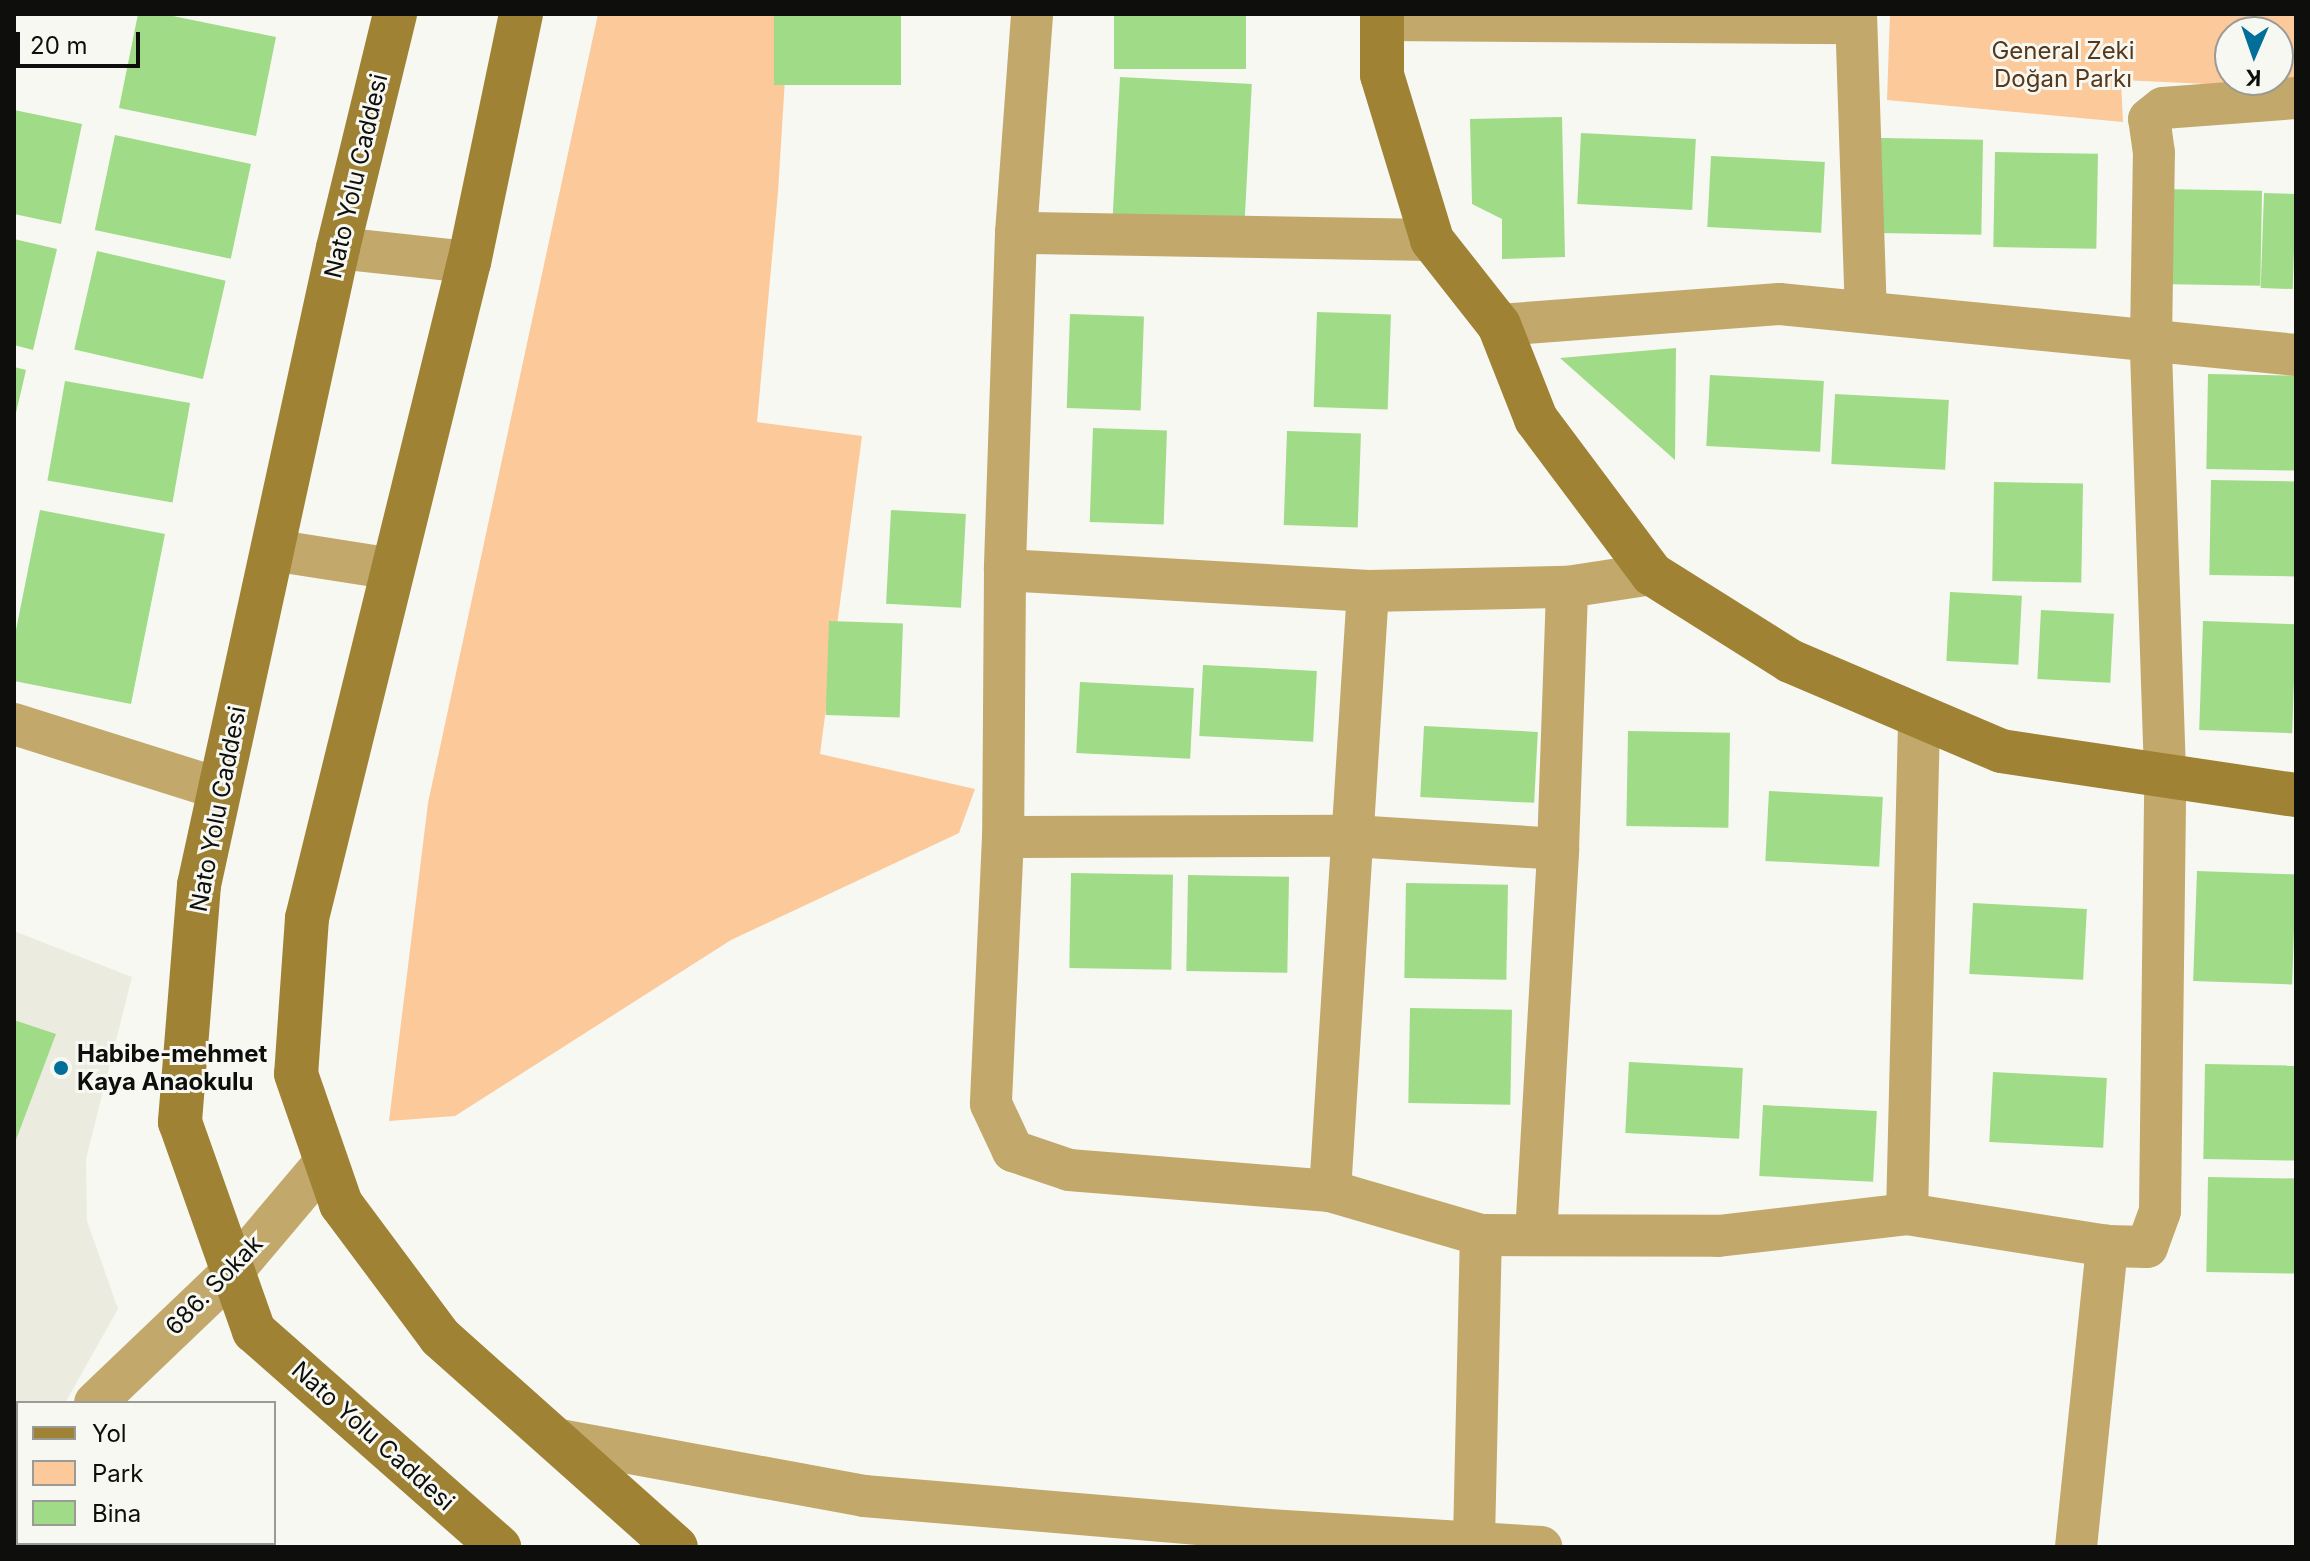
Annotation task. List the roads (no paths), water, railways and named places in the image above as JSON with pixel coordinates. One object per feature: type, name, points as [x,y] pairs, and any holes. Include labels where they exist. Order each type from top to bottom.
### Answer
[{"type":"main road","name":"Nato Yolu Caddesi","points":[[395,14],[338,248],[199,885],[180,1122],[254,1331],[499,1547]]},
{"type":"main road","points":[[521,14],[469,262],[307,918],[296,1074],[341,1204],[440,1337],[676,1547]]},
{"type":"main road","points":[[1382,17],[1382,75],[1432,240],[1499,325],[1536,419],[1652,574],[1790,661],[2001,751],[2165,773],[2296,795]]},
{"type":"street","points":[[1032,14],[1016,233],[1005,570],[1003,837],[991,1104],[1013,1151],[1069,1170],[1330,1191],[1481,1235],[1718,1236],[1907,1214],[2107,1246],[2147,1247],[2160,1211],[2165,773],[2151,340],[2154,153],[2149,119],[2163,108],[2296,98]]},
{"type":"street","points":[[1382,17],[1855,18],[1866,312]]},
{"type":"street","points":[[1016,233],[1432,240]]},
{"type":"street","points":[[338,248],[469,262]]},
{"type":"street","points":[[1499,325],[1779,304],[2296,355]]},
{"type":"street","points":[[272,550],[393,569]]},
{"type":"street","points":[[1005,570],[1368,591],[1567,587],[1652,574]]},
{"type":"street","points":[[1536,1235],[1558,849],[1567,587]]},
{"type":"street","points":[[1330,1191],[1368,591]]},
{"type":"street","points":[[1907,1214],[1919,718]]},
{"type":"street","points":[[14,724],[220,789]]},
{"type":"street","points":[[1003,837],[1353,836],[1558,849]]},
{"type":"street","name":"686. Sokak","points":[[97,1401],[233,1271],[326,1161]]},
{"type":"street","points":[[1474,1540],[1481,1235]]},
{"type":"street","points":[[2076,1547],[2107,1246]]},
{"type":"street","points":[[554,1439],[864,1496],[1255,1529],[1474,1540],[1541,1547]]},
{"type":"place","name":"Habibe-mehmet Kaya Anaokulu","points":[[61,1068]]},
{"type":"park label","name":"General Zeki Doğan Parkı","points":[[2063,65]]}]
